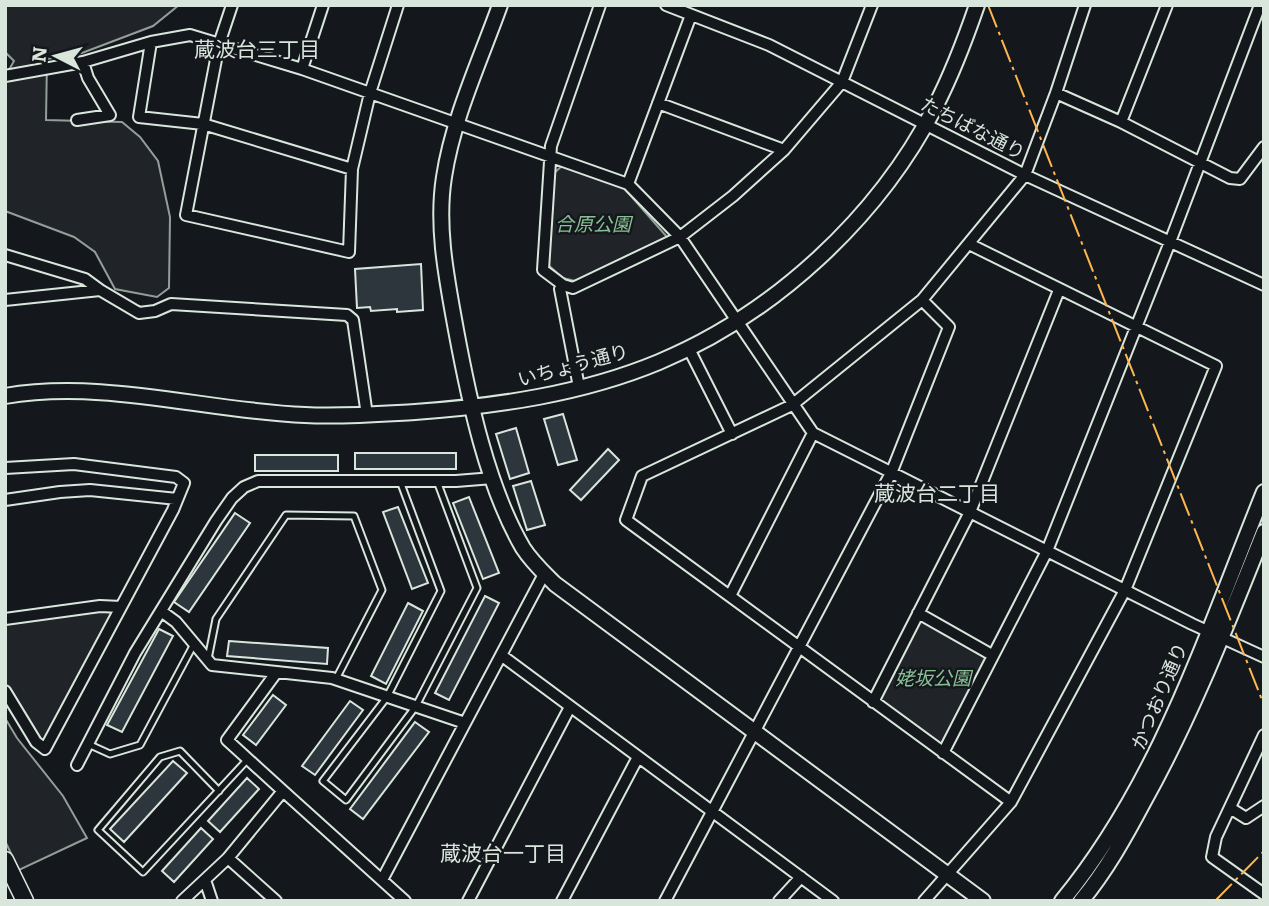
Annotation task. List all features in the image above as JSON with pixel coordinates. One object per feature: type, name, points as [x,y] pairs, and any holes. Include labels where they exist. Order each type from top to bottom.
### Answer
[{"type":"main road","points":[[5,860],[26,901]]},
{"type":"street","points":[[232,5],[219,44],[186,215],[349,252],[352,169],[370,93],[398,5]]},
{"type":"street","points":[[302,69],[323,5]]},
{"type":"street","points":[[500,5],[458,122],[444,179],[442,242],[472,408],[509,521],[523,548],[544,574],[983,901]]},
{"type":"street","points":[[600,5],[549,155],[543,270],[563,285],[573,288],[680,237],[733,196],[784,150],[842,82],[872,5]]},
{"type":"street","name":"たちばな通り","points":[[666,5],[769,45],[1025,174],[1264,285]]},
{"type":"street","name":"いちょう通り","points":[[5,396],[59,391],[304,415],[367,415],[472,408],[535,398],[659,362],[756,309],[793,280],[868,206],[926,123],[948,79],[977,5]]},
{"type":"street","points":[[1011,802],[626,520],[642,476],[792,405],[922,300],[1025,174],[1056,93],[1085,5]]},
{"type":"street","points":[[1121,122],[1167,5]]},
{"type":"street","points":[[943,753],[1047,551],[1201,163],[1260,5]]},
{"type":"street","points":[[628,184],[691,15]]},
{"type":"street","points":[[5,76],[83,62],[151,42],[190,35],[302,69],[458,122],[628,184],[680,237],[813,433],[1264,657]]},
{"type":"street","points":[[151,42],[139,117],[203,124],[352,169]]},
{"type":"street","points":[[78,120],[110,115],[88,78],[83,62]]},
{"type":"street","points":[[1056,93],[1121,122],[1230,178],[1240,179],[1264,146]]},
{"type":"street","points":[[658,103],[784,150]]},
{"type":"street","points":[[924,901],[1011,802],[1125,590],[1216,366],[969,244]]},
{"type":"street","points":[[5,255],[85,279],[139,313],[156,311],[171,304],[347,315],[353,320],[367,415]]},
{"type":"street","points":[[563,285],[560,289],[579,387]]},
{"type":"street","points":[[5,300],[100,290]]},
{"type":"street","points":[[873,702],[970,512],[1059,290]]},
{"type":"street","points":[[665,901],[892,471],[949,327],[922,300]]},
{"type":"street","points":[[688,347],[732,434]]},
{"type":"street","points":[[730,596],[813,433]]},
{"type":"street","points":[[5,468],[74,464],[176,477],[184,483],[45,749],[36,742],[5,691]]},
{"type":"street","points":[[77,765],[135,653],[216,522],[232,498],[244,487],[258,481],[436,481],[494,478]]},
{"type":"street","points":[[5,500],[90,490],[177,499]]},
{"type":"street","name":"かつおり通り","points":[[1062,901],[1118,822],[1158,749],[1186,687],[1264,492]]},
{"type":"street","name":"かつおり通り","points":[[1081,901],[1127,832],[1168,759],[1222,637],[1264,532]]},
{"type":"street","points":[[382,880],[544,574]]},
{"type":"street","points":[[5,619],[100,606],[121,607]]},
{"type":"street","points":[[162,611],[176,622],[212,665],[336,679],[465,723]]},
{"type":"street","points":[[918,613],[992,655]]},
{"type":"street","points":[[501,655],[833,901]]},
{"type":"street","points":[[276,673],[227,740],[405,901]]},
{"type":"street","points":[[468,901],[570,707]]},
{"type":"street","points":[[1264,735],[1216,837],[1212,857],[1264,894]]},
{"type":"street","points":[[562,901],[638,757]]},
{"type":"street","points":[[182,901],[228,858],[283,791]]},
{"type":"street","points":[[1230,808],[1246,818],[1264,806]]},
{"type":"street","points":[[228,858],[276,901]]},
{"type":"street","points":[[779,901],[800,877]]},
{"type":"street","points":[[205,880],[212,901]]},
{"type":"lane","points":[[400,481],[441,591],[387,697],[323,781],[346,800],[416,706],[477,588],[436,481]]},
{"type":"lane","points":[[208,660],[216,619],[286,514],[354,516],[382,590],[336,679]]},
{"type":"lane","points":[[88,744],[110,754],[140,745],[194,644]]},
{"type":"lane","points":[[219,791],[180,751],[160,757],[99,830],[143,872],[219,791],[248,759]]},
{"type":"green space","points":[[5,5],[179,5],[153,26],[82,53],[47,59],[46,120],[122,122],[140,137],[158,161],[170,217],[169,288],[157,297],[115,289],[95,252],[74,237],[5,211],[5,77],[14,61],[5,52]]},
{"type":"green space","name":"合原公園","points":[[563,165],[624,188],[667,237],[575,281],[563,278],[547,264],[552,175]]},
{"type":"green space","points":[[121,607],[45,749],[5,687],[5,621]]},
{"type":"green space","name":"姥坂公園","points":[[918,613],[992,655],[943,753],[873,702]]},
{"type":"green space","points":[[5,718],[17,738],[63,796],[87,838],[19,870],[5,841]]},
{"type":"building","points":[[421,264],[423,310],[397,312],[397,309],[371,311],[370,307],[357,308],[355,269]]},
{"type":"building","points":[[563,414],[577,460],[558,465],[544,419]]},
{"type":"building","points":[[516,428],[529,473],[510,479],[496,434]]},
{"type":"building","points":[[608,449],[619,460],[581,500],[570,490]]},
{"type":"building","points":[[355,453],[456,453],[456,469],[355,469]]},
{"type":"building","points":[[255,455],[338,455],[338,471],[255,471]]},
{"type":"building","points":[[531,481],[545,525],[527,530],[513,486]]},
{"type":"building","points":[[469,497],[499,573],[483,579],[453,503]]},
{"type":"building","points":[[398,507],[428,583],[412,589],[383,512]]},
{"type":"building","points":[[235,513],[250,523],[189,612],[174,602]]},
{"type":"building","points":[[485,596],[499,603],[449,700],[435,693]]},
{"type":"building","points":[[408,603],[423,611],[386,684],[371,676]]},
{"type":"building","points":[[159,629],[173,636],[122,732],[107,725]]},
{"type":"building","points":[[229,641],[328,648],[327,664],[227,656]]},
{"type":"building","points":[[273,695],[286,705],[256,745],[243,735]]},
{"type":"building","points":[[350,701],[363,710],[315,775],[302,766]]},
{"type":"building","points":[[415,722],[429,732],[363,819],[350,809]]},
{"type":"building","points":[[173,761],[187,773],[124,842],[110,829]]},
{"type":"building","points":[[247,778],[259,789],[220,832],[208,821]]},
{"type":"building","points":[[201,828],[213,839],[174,882],[162,871]]},
{"type":"power","points":[[988,5],[1264,705]]},
{"type":"power","points":[[1215,901],[1264,851]]},
{"type":"district","name":"蔵波台三丁目","points":[[257,50]]},
{"type":"district","name":"蔵波台二丁目","points":[[937,494]]},
{"type":"district","name":"蔵波台一丁目","points":[[503,854]]}]
